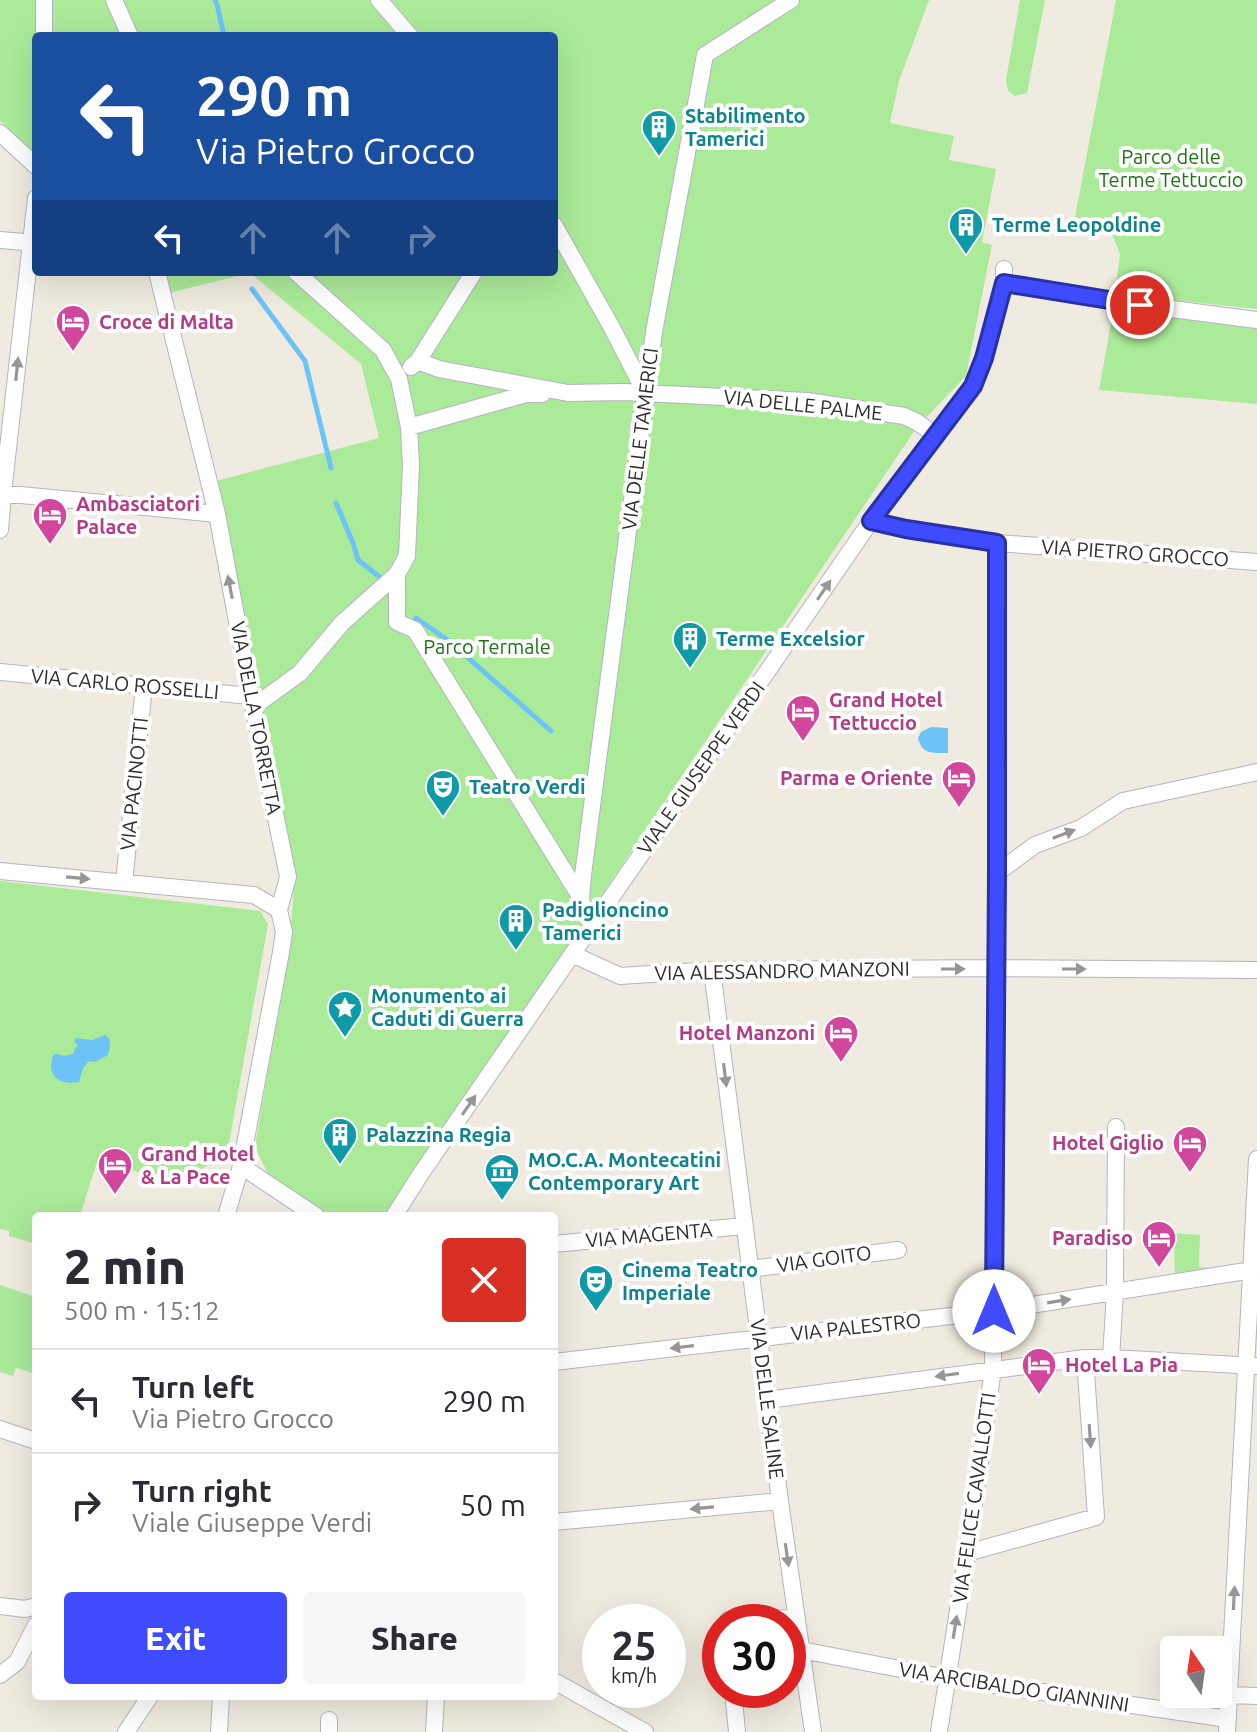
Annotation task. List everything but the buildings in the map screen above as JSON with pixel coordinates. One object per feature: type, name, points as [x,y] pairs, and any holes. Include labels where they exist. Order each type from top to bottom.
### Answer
[{"type":"street","points":[[44,0],[44,32]]},
{"type":"street","points":[[114,0],[128,32]]},
{"type":"street","points":[[379,0],[407,32]]},
{"type":"street","name":"VIA DELLE TAMERICI","points":[[581,898],[654,332],[705,55],[791,0]]},
{"type":"street","points":[[0,133],[32,162]]},
{"type":"street","points":[[558,232],[646,394]]},
{"type":"street","points":[[0,240],[32,243]]},
{"type":"street","points":[[0,530],[1,493],[32,258]]},
{"type":"street","name":"VIA DELLA TORRETTA","points":[[158,276],[217,514],[288,877],[279,910],[284,932],[241,1166],[227,1212]]},
{"type":"street","points":[[252,702],[300,673],[342,623],[397,574],[407,556],[411,465],[409,427],[399,379],[383,350],[300,276]]},
{"type":"street","points":[[399,379],[418,361],[471,276]]},
{"type":"street","name":"VIALE GIUSEPPE VERDI","points":[[397,1212],[871,521],[973,386],[984,358],[1004,276],[1110,301],[1257,320]]},
{"type":"street","points":[[418,361],[439,369],[568,393]]},
{"type":"street","name":"VIA DELLE PALME","points":[[568,393],[624,392],[807,401],[904,416],[935,435]]},
{"type":"street","points":[[409,427],[526,394],[568,393]]},
{"type":"street","points":[[1,493],[217,514]]},
{"type":"street","name":"VIA PIETRO GROCCO","points":[[871,521],[997,543],[1257,562]]},
{"type":"street","name":"VIA FELICE CAVALLOTTI","points":[[939,1732],[993,1369],[997,543]]},
{"type":"street","points":[[397,574],[397,622],[415,630],[581,898],[583,910],[596,920]]},
{"type":"street","name":"VIA CARLO ROSSELLI","points":[[0,672],[144,686],[252,702]]},
{"type":"street","name":"VIA PACINOTTI","points":[[124,883],[144,686]]},
{"type":"street","points":[[997,873],[1035,845],[1081,828],[1123,801],[1257,772]]},
{"type":"street","points":[[0,871],[254,895],[279,910]]},
{"type":"street","name":"VIA ALESSANDRO MANZONI","points":[[572,954],[620,976],[712,970],[1257,970]]},
{"type":"street","name":"VIA DELLE SALINE","points":[[712,970],[794,1604]]},
{"type":"street","points":[[1111,1358],[1115,1292],[1116,1127]]},
{"type":"street","points":[[1232,1640],[1252,1366],[1257,1159]]},
{"type":"street","points":[[241,1166],[310,1212]]},
{"type":"street","name":"VIA MAGENTA","points":[[558,1244],[744,1226]]},
{"type":"street","name":"VIA GOITO","points":[[750,1269],[898,1250]]},
{"type":"street","name":"VIA PALESTRO","points":[[558,1362],[994,1311],[1252,1270]]},
{"type":"street","points":[[767,1400],[1085,1358],[1252,1366]]},
{"type":"street","points":[[967,1553],[1096,1517],[1085,1358]]},
{"type":"street","points":[[0,1429],[32,1440]]},
{"type":"street","points":[[558,1522],[780,1501]]},
{"type":"street","points":[[0,1606],[32,1607]]},
{"type":"street","points":[[0,1675],[17,1662],[32,1633]]},
{"type":"street","name":"VIA ARCIBALDO GIANNINI","points":[[806,1651],[1228,1726]]},
{"type":"street","points":[[558,1683],[645,1732]]},
{"type":"street","name":"VIA DELLE SALINE","points":[[806,1684],[813,1732]]},
{"type":"street","points":[[1232,1695],[1257,1696]]},
{"type":"street","points":[[126,1732],[147,1700]]},
{"type":"street","points":[[219,1732],[221,1700]]},
{"type":"street","points":[[434,1732],[436,1700]]},
{"type":"street","points":[[735,1708],[737,1732]]},
{"type":"green space","name":"Parco Termale","points":[[0,0],[929,0],[899,81],[890,123],[954,136],[949,160],[996,169],[982,242],[992,245],[966,376],[917,427],[389,1212],[321,1212],[268,1174],[255,1147],[290,940],[295,872],[216,481],[379,438],[361,364],[254,276],[558,276],[558,32],[32,32],[32,151],[0,121]]},
{"type":"green space","points":[[1020,0],[1045,0],[1027,93],[1015,96],[1008,91],[1006,80]]},
{"type":"green space","name":"Parco delle Terme Tettuccio","points":[[1116,0],[1257,0],[1257,309],[1115,294],[1120,254],[1111,231],[1075,217]]},
{"type":"green space","name":"Parco Termale","points":[[167,276],[238,276],[169,293]]},
{"type":"green space","points":[[1114,306],[1257,327],[1257,404],[1099,390]]},
{"type":"green space","points":[[0,881],[260,911],[268,924],[227,1155],[174,1184],[98,1159],[81,1212],[32,1212],[32,1243],[9,1236],[9,1231],[0,1229]]},
{"type":"green space","points":[[1174,1233],[1200,1235],[1199,1267],[1233,1269],[1175,1278]]},
{"type":"green space","points":[[0,1285],[32,1296],[32,1373],[16,1368],[13,1376],[0,1372]]},
{"type":"water","points":[[931,727],[948,728],[948,753],[929,752],[922,748],[918,738],[921,732]]},
{"type":"water","points":[[105,1035],[110,1042],[108,1055],[95,1062],[89,1061],[83,1068],[79,1082],[65,1082],[55,1077],[51,1068],[54,1054],[73,1054],[78,1046],[74,1041],[76,1038],[92,1040]]},
{"type":"waterway","points":[[215,0],[223,32]]},
{"type":"waterway","points":[[252,289],[305,361],[331,468]]},
{"type":"waterway","points":[[336,503],[358,560],[381,578]]},
{"type":"waterway","points":[[416,618],[449,641],[551,731]]},
{"type":"place","name":"Stabilimento Tamerici","points":[[659,158]]},
{"type":"place","name":"Terme Leopoldine","points":[[966,256]]},
{"type":"place","name":"Croce di Malta","points":[[73,353]]},
{"type":"place","name":"Ambasciatori Palace","points":[[50,546]]},
{"type":"place","name":"Terme Excelsior","points":[[690,670]]},
{"type":"place","name":"Grand Hotel Tettuccio","points":[[803,743]]},
{"type":"place","name":"Parma e Oriente","points":[[959,809]]},
{"type":"place","name":"Teatro Verdi","points":[[443,818]]},
{"type":"place","name":"Padiglioncino Tamerici","points":[[516,952]]},
{"type":"place","name":"Monumento ai Caduti di Guerra","points":[[345,1039]]},
{"type":"place","name":"Hotel Manzoni","points":[[841,1064]]},
{"type":"place","name":"Palazzina Regia","points":[[340,1166]]},
{"type":"place","name":"Hotel Giglio","points":[[1190,1174]]},
{"type":"place","name":"Grand Hotel & La Pace","points":[[115,1196]]},
{"type":"place","name":"MO.C.A. Montecatini Contemporary Art","points":[[502,1202]]},
{"type":"place","name":"Paradiso","points":[[1159,1269]]},
{"type":"place","name":"Cinema Teatro Imperiale","points":[[596,1313]]},
{"type":"place","name":"Hotel La Pia","points":[[1039,1396]]},
{"type":"route","points":[[994,1311],[997,543],[871,521],[973,386],[984,358],[1004,283],[1140,305]]}]
